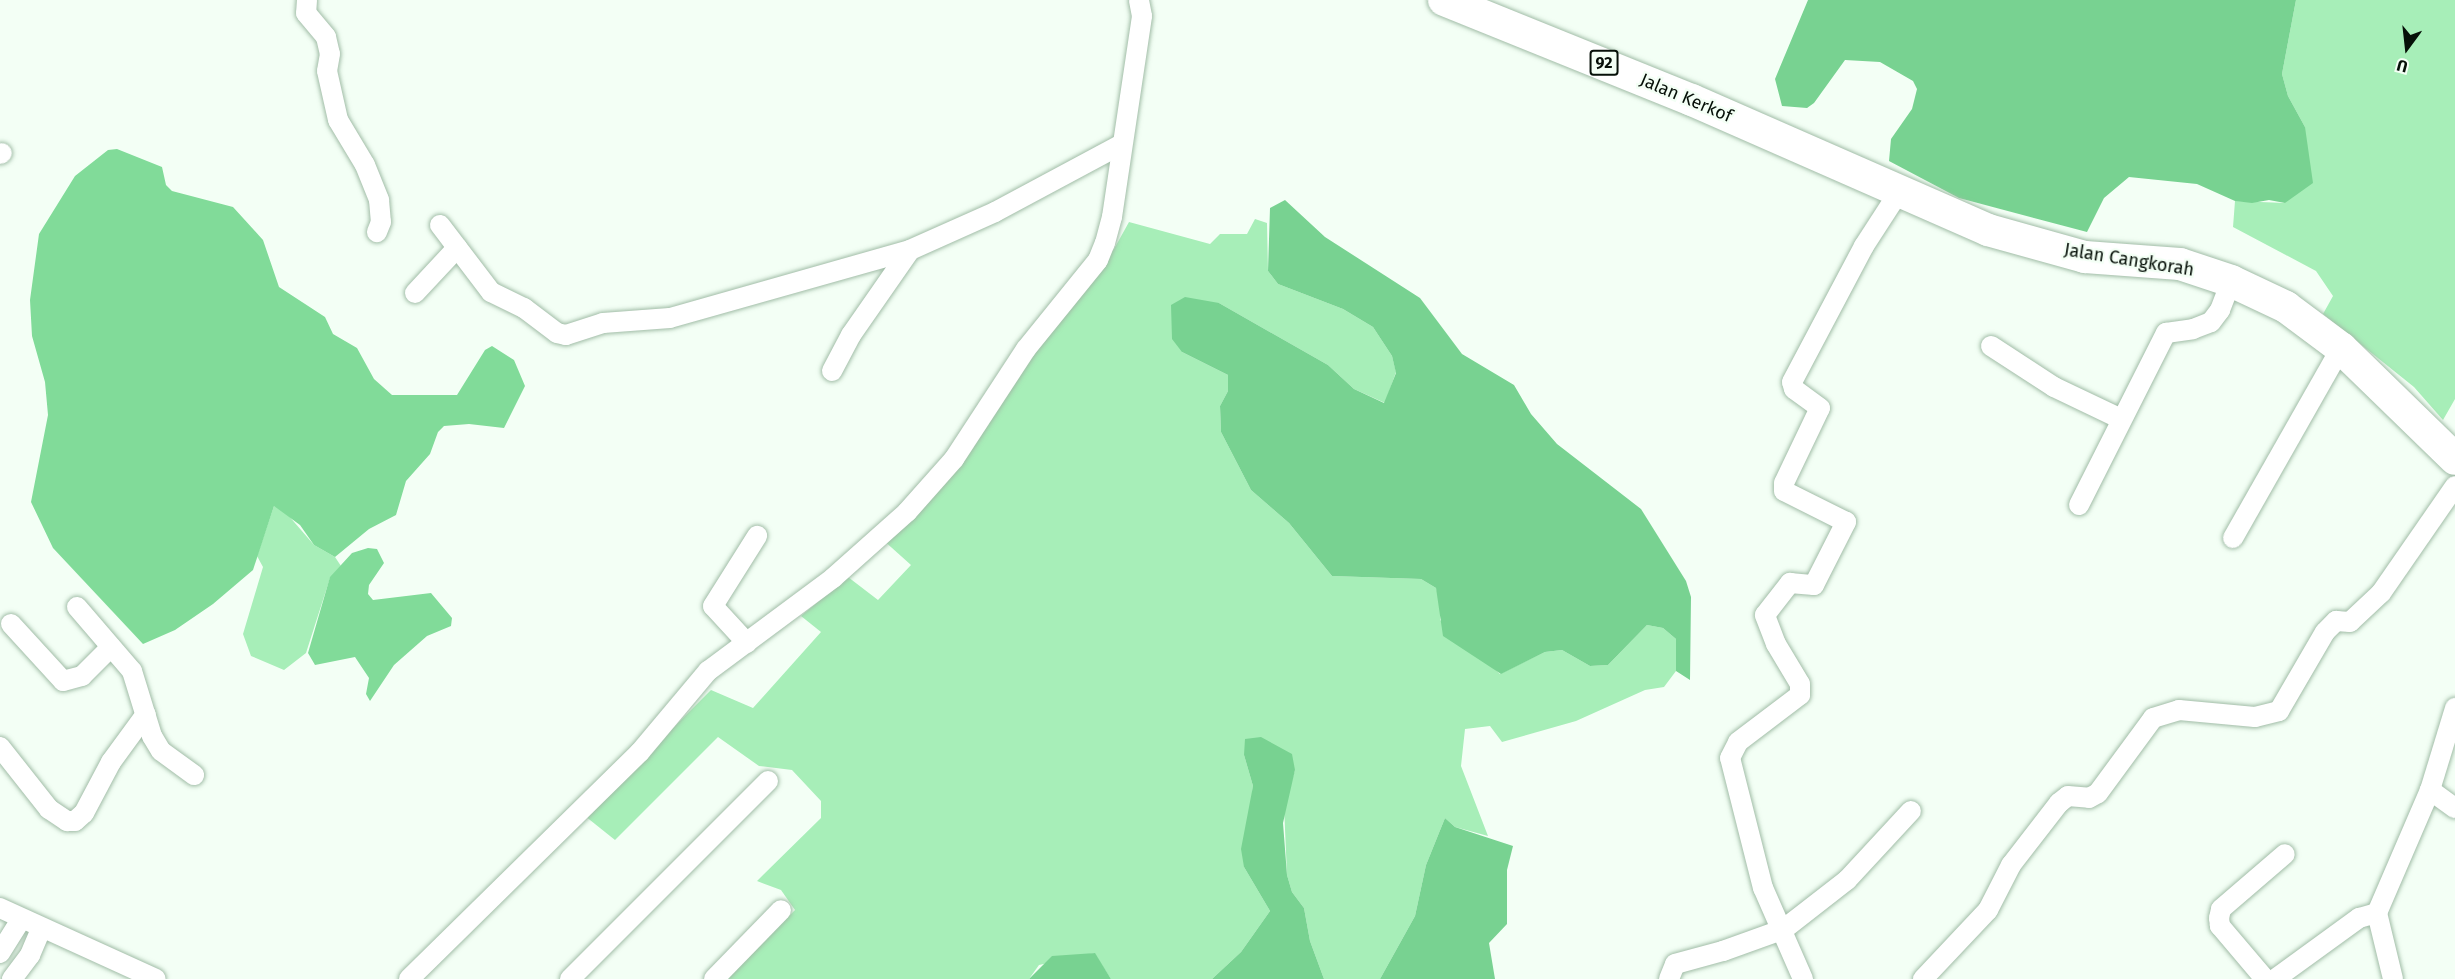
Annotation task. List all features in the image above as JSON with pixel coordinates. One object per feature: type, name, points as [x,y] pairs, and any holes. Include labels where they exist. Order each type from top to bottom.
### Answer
[{"type":"main road","name":"Jalan Kerkof","points":[[1444,0],[1761,130]]},
{"type":"main road","name":"Jalan Cangkorah","points":[[1761,130],[1988,230],[2074,254],[2180,264],[2231,281],[2286,307],[2341,348],[2455,459]]},
{"type":"street","points":[[307,0],[306,14],[326,37],[330,54],[327,71],[338,120],[365,165],[379,200],[381,222],[377,232]]},
{"type":"street","points":[[420,975],[640,752],[708,670],[842,571],[907,512],[954,459],[1026,350],[1098,260],[1112,217],[1142,16],[1138,0]]},
{"type":"street","points":[[440,225],[491,292],[524,308],[557,333],[566,334],[603,322],[670,318],[910,250],[995,212],[1122,144]]},
{"type":"street","points":[[1803,979],[1784,929],[1760,880],[1730,758],[1738,742],[1795,702],[1800,695],[1800,684],[1776,644],[1765,615],[1790,583],[1814,585],[1846,522],[1784,491],[1784,483],[1820,408],[1794,389],[1792,382],[1864,246],[1899,192]]},
{"type":"street","points":[[415,293],[457,248]]},
{"type":"street","points":[[832,371],[851,335],[910,250]]},
{"type":"street","points":[[2079,505],[2166,333],[2193,329],[2211,322],[2220,310],[2231,281]]},
{"type":"street","points":[[1991,346],[2054,387],[2121,419]]},
{"type":"street","points":[[2233,538],[2341,348]]},
{"type":"street","points":[[1923,979],[1988,910],[2011,865],[2059,802],[2067,796],[2089,798],[2098,793],[2152,718],[2179,710],[2255,717],[2279,711],[2325,632],[2336,621],[2350,622],[2381,593],[2455,486]]},
{"type":"street","points":[[747,643],[713,606],[757,536]]},
{"type":"street","points":[[77,608],[132,671],[152,736],[161,751],[194,776]]},
{"type":"street","points":[[11,624],[63,681],[82,676],[111,647]]},
{"type":"street","points":[[2393,979],[2377,913],[2430,790],[2455,708]]},
{"type":"street","points":[[0,747],[49,809],[67,821],[75,821],[84,813],[111,762],[146,714]]},
{"type":"street","points":[[570,979],[768,782]]},
{"type":"street","points":[[2430,790],[2455,808]]},
{"type":"street","points":[[1669,979],[1675,964],[1784,929],[1847,880],[1911,811]]},
{"type":"street","points":[[2265,979],[2220,926],[2218,918],[2221,909],[2286,854]]},
{"type":"street","points":[[0,908],[21,920],[156,979]]},
{"type":"street","points":[[714,979],[781,910]]},
{"type":"street","points":[[2275,979],[2359,918],[2377,913]]},
{"type":"street","points":[[0,953],[21,920]]},
{"type":"street","points":[[12,979],[30,955],[41,929]]},
{"type":"shaded area","points":[[1808,0],[2296,0],[2282,74],[2288,96],[2305,127],[2313,183],[2285,203],[2269,200],[2252,203],[2235,201],[2197,184],[2129,177],[2104,198],[2087,232],[1959,198],[1889,161],[1891,139],[1912,109],[1917,89],[1913,81],[1880,62],[1845,60],[1814,103],[1807,108],[1782,106],[1775,79]]},
{"type":"shaded area","points":[[2296,0],[2455,0],[2455,399],[2443,420],[2414,387],[2323,314],[2333,296],[2316,271],[2233,227],[2235,201],[2285,203],[2305,127],[2288,96],[2282,74]]},
{"type":"shaded area","points":[[117,149],[162,167],[166,185],[172,191],[233,207],[263,240],[279,287],[325,317],[333,334],[357,348],[374,379],[392,395],[457,395],[485,350],[492,346],[514,360],[525,386],[504,428],[469,424],[444,426],[438,432],[430,454],[406,481],[396,515],[369,529],[335,557],[314,545],[300,525],[274,506],[253,570],[213,604],[175,630],[143,644],[53,548],[31,502],[48,415],[45,382],[32,336],[30,300],[39,234],[75,176],[108,150]]},
{"type":"shaded area","points":[[1285,200],[1325,237],[1420,298],[1462,354],[1514,385],[1531,414],[1557,444],[1641,509],[1686,581],[1691,597],[1690,680],[1676,671],[1676,639],[1663,628],[1647,625],[1608,665],[1590,666],[1562,650],[1545,652],[1501,674],[1443,636],[1436,588],[1421,579],[1332,576],[1289,523],[1251,490],[1221,432],[1220,406],[1228,391],[1228,375],[1182,352],[1172,339],[1171,305],[1185,297],[1219,303],[1328,365],[1354,389],[1384,403],[1396,373],[1392,356],[1373,327],[1343,309],[1278,284],[1268,271],[1270,208]]},
{"type":"shaded area","points":[[1255,219],[1267,223],[1268,271],[1278,284],[1343,309],[1373,327],[1392,356],[1396,372],[1385,403],[1354,389],[1328,365],[1219,303],[1182,352],[1228,375],[1228,391],[1220,406],[1221,432],[1251,490],[1289,523],[1332,576],[1421,579],[1436,588],[1441,603],[1440,620],[1500,674],[1545,652],[1562,650],[1590,666],[1608,665],[1647,625],[1663,628],[1676,639],[1676,671],[1664,687],[1645,690],[1576,721],[1502,742],[1490,726],[1465,729],[1461,766],[1488,836],[1455,827],[1445,818],[1426,865],[1415,916],[1380,979],[1324,979],[1310,941],[1304,908],[1292,892],[1287,875],[1284,806],[1295,770],[1244,755],[1253,786],[1244,867],[1270,911],[1241,952],[1212,979],[1111,979],[1094,953],[1039,965],[1029,979],[727,979],[795,910],[781,890],[757,881],[821,818],[821,801],[792,770],[759,766],[718,737],[615,840],[585,816],[711,690],[753,708],[821,632],[801,616],[848,577],[878,600],[911,565],[882,539],[1022,370],[1072,299],[1114,249],[1129,222],[1210,244],[1220,234],[1247,234]]},
{"type":"shaded area","points":[[274,506],[282,508],[314,545],[335,557],[341,566],[330,578],[306,653],[284,670],[251,656],[243,634],[263,567],[257,556]]},
{"type":"shaded area","points":[[368,548],[377,549],[384,563],[369,585],[368,594],[373,600],[431,593],[452,618],[451,626],[427,636],[394,665],[370,701],[366,694],[369,678],[355,657],[315,665],[308,653],[330,577],[352,553]]},
{"type":"shaded area","points":[[1261,737],[1292,754],[1295,770],[1283,823],[1287,875],[1292,892],[1304,908],[1310,941],[1324,979],[1212,979],[1241,952],[1270,911],[1244,867],[1241,849],[1253,786],[1244,755],[1245,739]]},
{"type":"shaded area","points":[[1445,818],[1455,827],[1513,846],[1507,870],[1507,924],[1489,943],[1495,979],[1380,979],[1415,916],[1426,865]]},
{"type":"shaded area","points":[[1095,953],[1111,979],[1029,979],[1052,956]]}]
